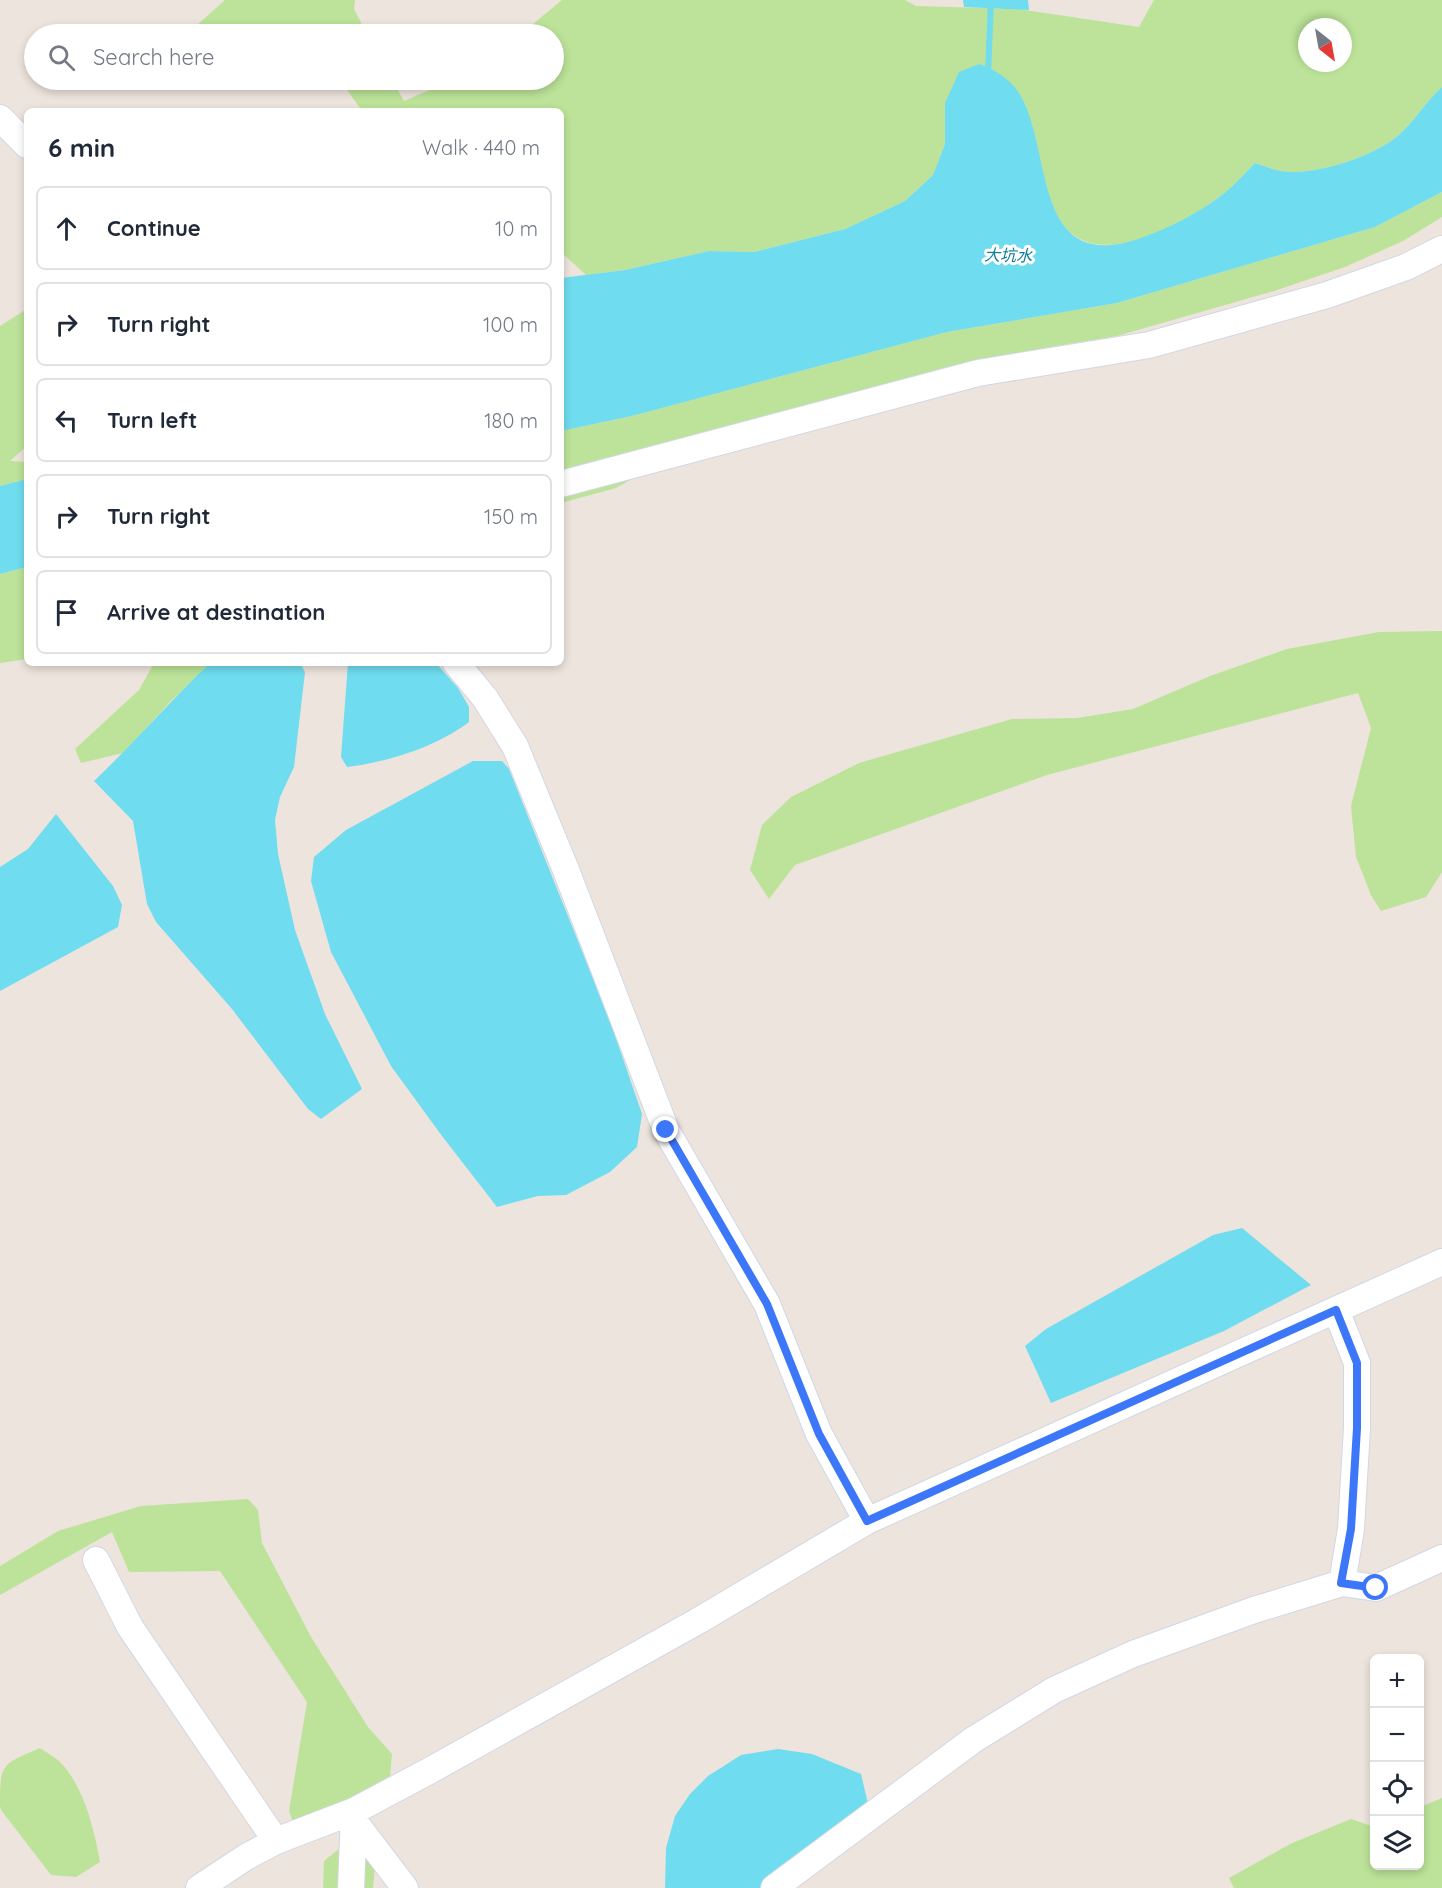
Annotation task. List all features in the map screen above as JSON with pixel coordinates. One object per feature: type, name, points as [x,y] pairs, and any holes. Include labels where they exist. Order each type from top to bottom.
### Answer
[{"type":"street","points":[[0,118],[24,142]]},
{"type":"street","points":[[564,483],[978,374],[1149,345],[1327,295],[1406,267],[1442,249]]},
{"type":"street","points":[[458,666],[485,698],[515,746],[566,870],[666,1130],[767,1304],[819,1434],[867,1521]]},
{"type":"street","points":[[199,1888],[246,1857],[276,1841],[354,1816],[698,1621],[867,1521],[1442,1262]]},
{"type":"street","points":[[1336,1310],[1357,1363],[1357,1428],[1351,1529],[1341,1583]]},
{"type":"street","points":[[774,1888],[973,1740],[1054,1690],[1133,1654],[1254,1610],[1341,1583],[1376,1588],[1442,1558]]},
{"type":"street","points":[[96,1560],[130,1627],[276,1841]]},
{"type":"street","points":[[351,1888],[354,1816]]},
{"type":"street","points":[[354,1816],[405,1888]]},
{"type":"green space","points":[[225,0],[355,0],[354,9],[362,24],[198,24]]},
{"type":"green space","points":[[562,0],[905,0],[916,6],[1018,9],[1139,27],[1154,0],[1442,0],[1442,87],[1392,141],[1363,156],[1311,171],[1282,171],[1255,163],[1223,194],[1182,221],[1137,240],[1114,244],[1093,244],[1075,236],[1060,220],[1044,182],[1028,114],[945,103],[945,144],[933,175],[905,201],[845,229],[754,252],[709,251],[625,270],[586,275],[564,255],[564,108],[360,108],[347,90],[398,90],[404,101],[430,90],[564,90],[564,24],[533,24]]},
{"type":"green space","points":[[1442,192],[1442,217],[1403,241],[1345,267],[1274,291],[1117,336],[1044,348],[933,373],[670,441],[637,476],[616,488],[564,502],[564,430],[632,416],[947,332],[1117,303],[1375,227]]},
{"type":"green space","points":[[24,311],[24,449],[10,461],[24,462],[24,480],[0,486],[0,326]]},
{"type":"green space","points":[[24,568],[24,659],[0,663],[0,574]]},
{"type":"green space","points":[[1442,631],[1442,872],[1426,897],[1381,911],[1371,895],[1356,857],[1351,806],[1371,728],[1358,693],[1047,775],[795,865],[769,899],[750,870],[762,825],[791,797],[859,763],[1012,719],[1077,718],[1133,709],[1210,676],[1287,649],[1379,632]]},
{"type":"green space","points":[[152,666],[207,666],[123,753],[81,763],[75,749],[139,690]]},
{"type":"green space","points":[[248,1499],[258,1510],[262,1543],[311,1637],[368,1727],[392,1754],[390,1776],[348,1799],[293,1822],[289,1811],[307,1702],[220,1571],[129,1572],[112,1532],[0,1595],[0,1566],[58,1531],[141,1506]]},
{"type":"green space","points":[[40,1748],[61,1762],[71,1775],[83,1798],[91,1824],[100,1862],[76,1877],[51,1875],[1,1810],[1,1781],[5,1767],[17,1758]]},
{"type":"green space","points":[[1442,1798],[1442,1888],[1234,1888],[1229,1878],[1290,1844],[1351,1819],[1370,1826],[1370,1870],[1424,1870],[1424,1805]]},
{"type":"green space","points":[[345,1844],[365,1853],[375,1867],[373,1888],[323,1888],[324,1861]]},
{"type":"water","points":[[963,0],[1028,0],[1029,10],[964,7]]},
{"type":"water","name":"大坑水","points":[[979,64],[1001,75],[1019,93],[1030,117],[1052,201],[1063,224],[1080,240],[1105,245],[1141,238],[1161,230],[1218,198],[1255,163],[1282,171],[1311,171],[1363,156],[1392,141],[1442,87],[1442,192],[1375,227],[1117,303],[947,332],[632,416],[564,430],[564,278],[625,270],[709,251],[754,252],[845,229],[905,201],[933,175],[945,144],[945,103],[959,72]]},
{"type":"water","points":[[24,480],[24,568],[0,574],[0,486]]},
{"type":"water","points":[[207,666],[302,666],[305,672],[294,767],[280,797],[275,820],[278,854],[295,930],[325,1014],[362,1089],[321,1119],[308,1109],[232,1009],[156,922],[147,904],[133,821],[94,781]]},
{"type":"water","points":[[348,666],[439,666],[458,688],[469,707],[469,722],[427,746],[395,757],[347,767],[341,757]]},
{"type":"water","points":[[473,761],[502,761],[509,769],[610,1021],[642,1114],[637,1147],[610,1172],[566,1195],[538,1196],[497,1207],[391,1066],[331,952],[311,881],[314,857],[346,830]]},
{"type":"water","points":[[56,814],[113,886],[122,905],[118,927],[0,991],[0,867],[28,849]]},
{"type":"water","points":[[1242,1228],[1311,1285],[1224,1331],[1051,1403],[1025,1346],[1046,1329],[1213,1235]]},
{"type":"water","points":[[778,1749],[812,1754],[861,1774],[869,1808],[764,1888],[665,1888],[666,1848],[675,1816],[690,1794],[708,1776],[741,1755]]},
{"type":"waterway","points":[[988,74],[991,0]]},
{"type":"route","points":[[666,1130],[767,1304],[819,1434],[867,1521],[1336,1310],[1357,1363],[1357,1428],[1351,1529],[1341,1583],[1376,1588]]}]
